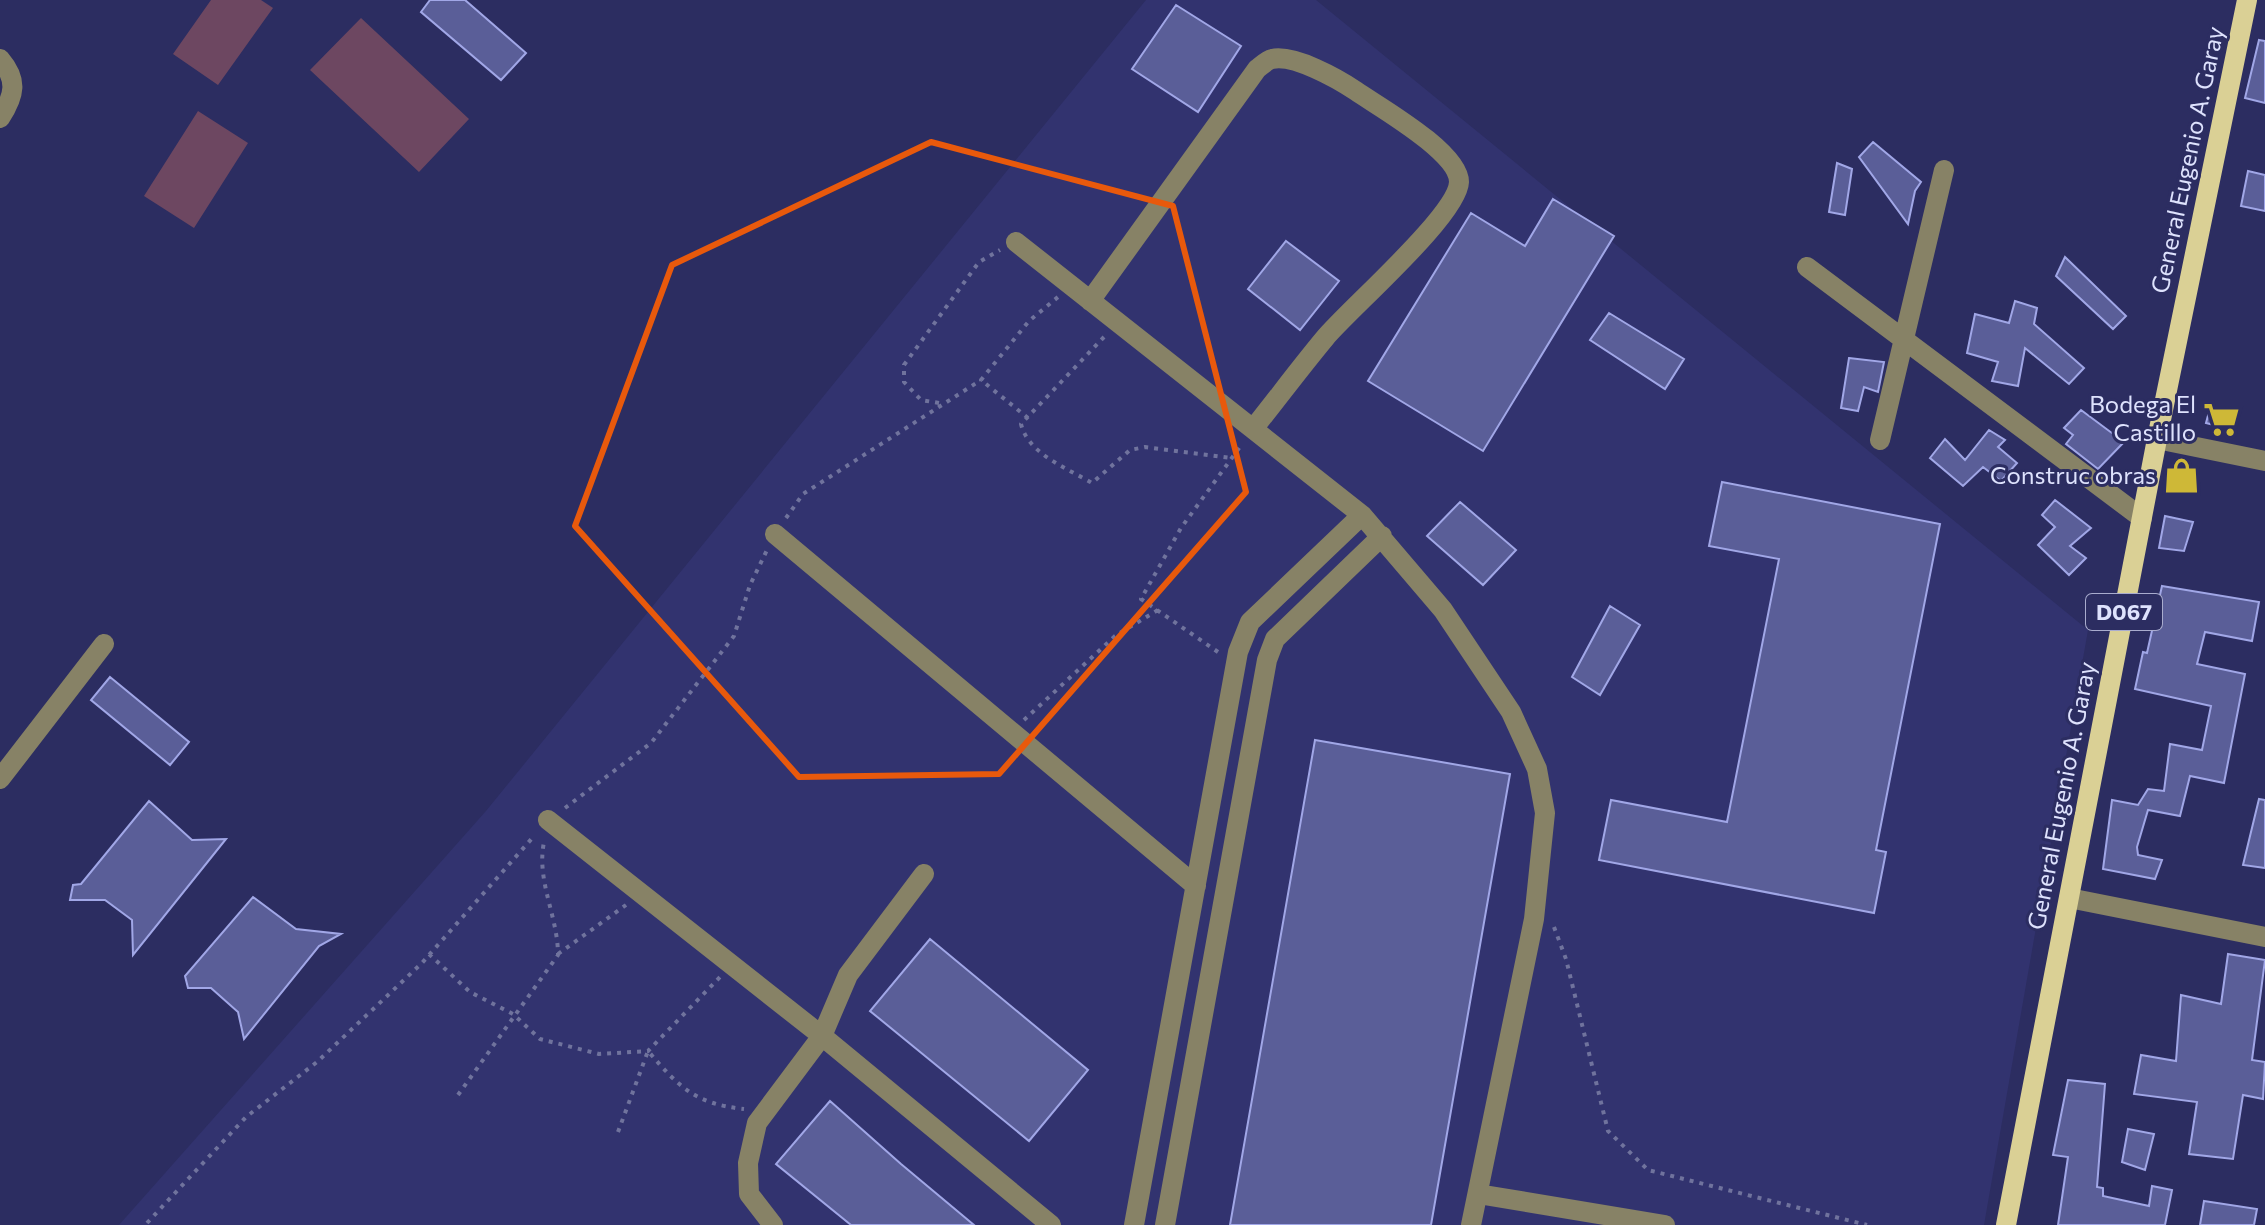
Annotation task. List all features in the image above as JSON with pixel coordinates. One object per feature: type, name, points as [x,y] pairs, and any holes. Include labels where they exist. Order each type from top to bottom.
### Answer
[{"type":"main road","name":"General Eugenio A. Garay","points":[[2006,1225],[2157,439],[2247,0]]},
{"type":"street","points":[[0,59],[12,72],[15,84],[11,102],[0,118]]},
{"type":"street","points":[[1090,301],[1257,69],[1271,59],[1285,60],[1332,75],[1427,140],[1452,163],[1459,181],[1452,199],[1388,275],[1327,336],[1253,429]]},
{"type":"street","points":[[1880,440],[1944,170]]},
{"type":"street","points":[[1016,242],[1362,515],[1443,610],[1511,712],[1537,769],[1545,813],[1534,919],[1471,1225]]},
{"type":"street","points":[[1807,267],[2142,518]]},
{"type":"street","points":[[2157,439],[2265,461]]},
{"type":"street","points":[[1134,1225],[1236,665],[1250,622],[1362,515]]},
{"type":"street","points":[[775,534],[1196,886]]},
{"type":"street","points":[[1165,1225],[1267,660],[1275,639],[1382,536]]},
{"type":"street","points":[[0,779],[104,644]]},
{"type":"street","points":[[548,820],[730,967],[822,1036],[1051,1225]]},
{"type":"street","points":[[773,1225],[749,1194],[748,1163],[757,1123],[822,1036],[848,975],[924,874]]},
{"type":"street","points":[[2069,898],[2265,937]]},
{"type":"street","points":[[1478,1194],[1665,1225]]},
{"type":"path","points":[[941,403],[921,400],[904,382],[904,365],[979,262],[1016,242]]},
{"type":"path","points":[[147,1223],[246,1117],[317,1062],[429,954],[548,820],[613,775],[651,743],[734,636],[750,585],[775,534],[803,494],[981,380],[1029,321],[1071,286]]},
{"type":"path","points":[[1118,322],[1021,424],[1024,436],[1043,455],[1092,483],[1130,450],[1145,447],[1232,458]]},
{"type":"path","points":[[981,380],[1028,418]]},
{"type":"path","points":[[1236,665],[1141,599],[1181,528],[1253,429]]},
{"type":"path","points":[[1011,731],[1115,636],[1158,610]]},
{"type":"path","points":[[548,820],[540,864],[558,935],[558,955]]},
{"type":"path","points":[[458,1095],[558,955],[640,895]]},
{"type":"path","points":[[1552,921],[1566,959],[1608,1131],[1648,1170],[1867,1225]]},
{"type":"path","points":[[429,954],[470,992],[513,1014],[540,1039],[599,1054],[648,1051]]},
{"type":"path","points":[[618,1132],[648,1051],[730,967]]},
{"type":"path","points":[[648,1051],[678,1086],[712,1106],[746,1110],[757,1123]]},
{"type":"highlighted area","points":[[931,142],[1173,206],[1246,492],[999,774],[799,777],[575,526],[672,265]]},
{"type":"shaded area","points":[[211,0],[261,0],[273,8],[218,85],[173,54]]},
{"type":"shaded area","points":[[1146,0],[1316,0],[2088,630],[1984,1225],[119,1225],[486,811]]},
{"type":"shaded area","points":[[361,18],[469,119],[419,172],[310,70]]},
{"type":"shaded area","points":[[198,111],[248,143],[194,228],[144,196]]},
{"type":"building","points":[[430,0],[465,0],[526,53],[501,80],[421,12]]},
{"type":"building","points":[[1176,5],[1241,46],[1198,112],[1132,69]]},
{"type":"building","points":[[2259,40],[2265,41],[2265,103],[2245,98]]},
{"type":"building","points":[[1873,142],[1921,182],[1915,191],[1908,224],[1859,157]]},
{"type":"building","points":[[1837,163],[1852,169],[1845,215],[1829,212]]},
{"type":"building","points":[[2248,171],[2265,175],[2265,211],[2241,206]]},
{"type":"building","points":[[1553,199],[1614,236],[1483,451],[1368,381],[1471,213],[1525,246]]},
{"type":"building","points":[[1286,241],[1339,281],[1300,330],[1248,289]]},
{"type":"building","points":[[2065,257],[2126,316],[2113,329],[2056,276]]},
{"type":"building","points":[[2015,301],[2037,308],[2034,324],[2084,368],[2069,384],[2025,348],[2018,386],[1992,381],[1998,362],[1967,353],[1975,314],[2009,323]]},
{"type":"building","points":[[1609,313],[1684,359],[1665,389],[1590,340]]},
{"type":"building","points":[[1849,358],[1884,362],[1878,392],[1864,387],[1858,411],[1841,408]]},
{"type":"building","name":"Bodega El Castillo","points":[[2210,408],[2237,415],[2234,430],[2206,423]]},
{"type":"building","points":[[2081,410],[2124,442],[2098,469],[2066,444],[2073,435],[2064,428]]},
{"type":"building","points":[[1989,430],[2005,440],[1998,447],[2017,463],[2001,481],[1983,467],[1963,486],[1930,458],[1945,439],[1965,460]]},
{"type":"building","points":[[1722,482],[1940,524],[1876,850],[1886,852],[1874,913],[1599,860],[1611,800],[1727,822],[1779,559],[1709,546]]},
{"type":"building","points":[[2055,500],[2091,528],[2070,546],[2086,558],[2069,575],[2038,545],[2055,527],[2042,515]]},
{"type":"building","points":[[1460,502],[1516,550],[1483,585],[1427,536]]},
{"type":"building","points":[[2165,516],[2193,522],[2184,551],[2159,548]]},
{"type":"building","points":[[2162,586],[2259,602],[2252,641],[2205,632],[2197,664],[2245,674],[2224,783],[2190,776],[2180,816],[2148,810],[2137,847],[2138,855],[2162,860],[2155,879],[2103,869],[2112,800],[2138,805],[2148,789],[2164,791],[2170,744],[2202,750],[2211,706],[2135,689],[2143,652],[2147,653]]},
{"type":"building","points":[[1610,606],[1640,625],[1600,695],[1572,677]]},
{"type":"building","points":[[110,677],[189,742],[170,765],[91,700]]},
{"type":"building","points":[[1315,740],[1510,774],[1431,1225],[1230,1225]]},
{"type":"building","points":[[2259,799],[2265,800],[2265,868],[2243,865]]},
{"type":"building","points":[[149,801],[192,840],[226,839],[133,955],[132,920],[105,900],[70,900],[73,885],[81,884]]},
{"type":"building","points":[[253,897],[296,929],[341,934],[319,946],[244,1039],[238,1012],[211,988],[188,988],[185,976]]},
{"type":"building","points":[[930,939],[1088,1070],[1029,1141],[870,1011]]},
{"type":"building","points":[[2228,954],[2265,960],[2252,1060],[2265,1062],[2263,1099],[2243,1095],[2233,1159],[2189,1154],[2197,1102],[2134,1094],[2141,1055],[2176,1061],[2181,995],[2221,1004]]},
{"type":"building","points":[[2068,1080],[2105,1084],[2097,1187],[2103,1188],[2103,1196],[2149,1206],[2152,1186],[2172,1190],[2165,1225],[2058,1225],[2068,1157],[2053,1155]]},
{"type":"building","points":[[830,1101],[974,1225],[851,1225],[776,1164]]},
{"type":"building","points":[[2128,1129],[2154,1134],[2145,1170],[2122,1162]]},
{"type":"building","points":[[2204,1201],[2257,1209],[2254,1225],[2200,1225]]},
{"type":"place","name":"Bodega El Castillo","points":[[2222,419]]},
{"type":"place","name":"Construc obras","points":[[2182,476]]}]
